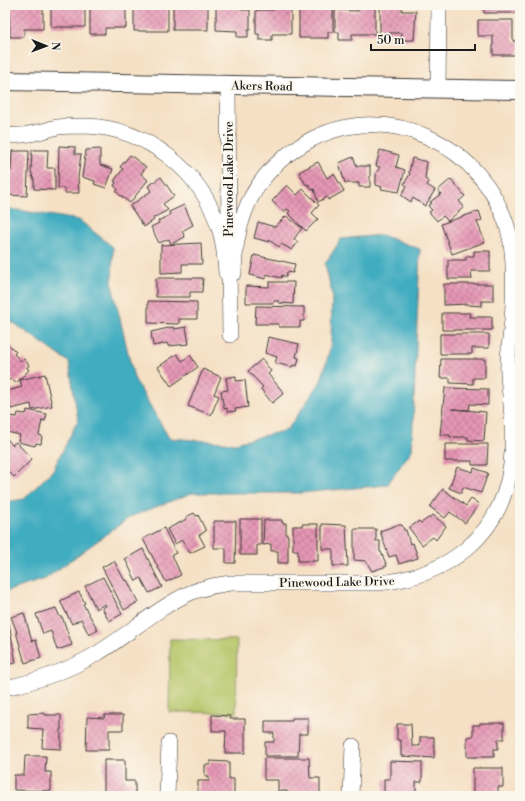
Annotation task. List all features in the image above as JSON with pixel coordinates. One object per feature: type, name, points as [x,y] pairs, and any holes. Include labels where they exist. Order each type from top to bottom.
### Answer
[{"type":"street","points":[[438,89],[439,5]]},
{"type":"street","name":"Akers Road","points":[[5,81],[520,90]]},
{"type":"street","name":"Pinewood Lake Drive","points":[[228,85],[230,335]]},
{"type":"street","name":"Pinewood Lake Drive","points":[[5,688],[40,679],[67,669],[98,653],[173,602],[191,593],[210,587],[231,583],[378,584],[399,582],[422,576],[459,556],[476,540],[489,523],[498,507],[506,487],[511,464],[512,407],[508,376],[508,350],[512,329],[512,256],[509,234],[503,213],[493,194],[480,176],[463,158],[446,145],[424,135],[403,128],[381,125],[357,126],[333,131],[312,139],[294,150],[277,164],[260,182],[248,202],[240,223],[234,249],[234,273],[229,273]]},
{"type":"street","name":"Pinewood Lake Drive","points":[[5,135],[36,133],[58,127],[87,126],[127,134],[148,142],[167,154],[184,169],[199,187],[211,206],[219,228],[224,250],[226,273],[229,273]]},
{"type":"street","points":[[167,796],[168,742]]},
{"type":"street","points":[[351,796],[353,746]]},
{"type":"green space","points":[[170,639],[237,640],[236,713],[169,712]]},
{"type":"water","points":[[5,208],[79,220],[113,247],[112,285],[134,378],[169,438],[235,443],[287,430],[321,381],[331,345],[332,294],[325,264],[341,239],[381,235],[420,249],[412,450],[387,485],[301,493],[192,493],[130,517],[45,579],[5,592],[5,502],[24,499],[53,470],[78,420],[69,362],[14,323],[5,322]]},
{"type":"building","points":[[9,5],[43,5],[43,29],[24,29],[24,37],[10,37]]},
{"type":"building","points":[[51,5],[85,5],[85,27],[51,27]]},
{"type":"building","points":[[90,5],[126,5],[126,28],[105,28],[105,34],[90,34]]},
{"type":"building","points":[[134,5],[168,5],[168,31],[134,31]]},
{"type":"building","points":[[208,5],[208,30],[173,30],[173,6]]},
{"type":"building","points":[[216,5],[233,5],[233,7],[241,8],[241,10],[250,10],[250,30],[248,30],[248,37],[237,37],[237,31],[216,30]]},
{"type":"building","points":[[274,5],[291,5],[291,34],[272,34],[272,40],[259,40],[259,34],[256,34],[256,10],[274,10]]},
{"type":"building","points":[[299,5],[319,5],[319,8],[333,8],[333,32],[328,32],[328,38],[299,38]]},
{"type":"building","points":[[358,5],[375,5],[375,34],[352,34],[352,40],[339,40],[339,32],[335,32],[335,10],[358,11]]},
{"type":"building","points":[[380,5],[402,5],[402,11],[416,11],[414,40],[401,40],[402,33],[380,33]]},
{"type":"building","points":[[484,5],[519,5],[519,13],[484,13]]},
{"type":"building","points":[[478,20],[513,20],[513,41],[520,42],[519,55],[493,55],[493,36],[478,36]]},
{"type":"building","points":[[59,146],[75,147],[75,154],[81,154],[78,178],[79,193],[65,193],[65,189],[58,188]]},
{"type":"building","points":[[100,149],[100,165],[113,169],[106,188],[94,184],[95,181],[82,177],[86,150]]},
{"type":"building","points":[[32,150],[48,150],[47,168],[55,168],[55,190],[34,189],[34,178],[31,171]]},
{"type":"building","points":[[380,150],[399,155],[396,167],[405,170],[399,192],[381,189],[382,187],[376,185],[376,173],[380,167],[376,166]]},
{"type":"building","points":[[12,151],[29,151],[27,196],[7,195],[8,171],[11,171]]},
{"type":"building","points":[[130,155],[146,167],[141,174],[148,180],[130,203],[116,192],[118,189],[114,186],[116,182],[114,181],[123,169],[120,167]]},
{"type":"building","points":[[353,157],[357,166],[370,166],[370,187],[359,187],[359,183],[345,183],[339,163]]},
{"type":"building","points":[[412,158],[427,162],[425,179],[429,182],[427,185],[435,190],[425,206],[413,198],[411,202],[401,195],[407,186],[404,184],[410,174]]},
{"type":"building","points":[[318,162],[327,178],[334,174],[344,191],[328,200],[327,197],[318,202],[314,189],[312,190],[308,184],[306,185],[299,172]]},
{"type":"building","points":[[161,177],[174,196],[163,204],[168,210],[153,218],[154,220],[144,227],[130,206],[151,191],[148,186]]},
{"type":"building","points":[[451,179],[465,196],[459,201],[464,207],[448,221],[443,216],[437,221],[429,212],[432,210],[428,206],[432,203],[430,202],[441,194],[438,190]]},
{"type":"building","points":[[287,185],[297,195],[303,189],[319,205],[312,213],[318,219],[306,231],[288,213],[290,211],[287,209],[284,212],[272,201]]},
{"type":"building","points":[[184,205],[193,225],[182,231],[185,237],[171,244],[169,239],[159,243],[151,227],[159,223],[158,221],[170,215],[169,212]]},
{"type":"building","points":[[479,211],[482,220],[477,222],[485,242],[452,254],[441,224]]},
{"type":"building","points":[[286,216],[302,228],[294,239],[298,242],[292,250],[281,244],[279,247],[269,240],[269,242],[254,238],[258,222],[275,227]]},
{"type":"building","points":[[201,243],[202,264],[182,264],[182,272],[161,273],[161,245]]},
{"type":"building","points":[[474,251],[490,251],[490,271],[471,271],[472,279],[448,279],[448,260],[466,260],[466,256],[474,256]]},
{"type":"building","points":[[254,255],[295,264],[293,273],[287,272],[286,277],[282,275],[281,278],[266,274],[266,279],[250,275]]},
{"type":"building","points":[[156,278],[203,278],[202,292],[190,292],[190,297],[156,297]]},
{"type":"building","points":[[269,282],[294,282],[293,304],[279,303],[279,301],[274,301],[273,303],[246,303],[246,286],[269,287]]},
{"type":"building","points":[[444,284],[493,284],[493,301],[482,301],[482,306],[468,304],[444,305]]},
{"type":"building","points":[[148,301],[197,302],[197,319],[179,319],[179,324],[148,323]]},
{"type":"building","points":[[256,306],[304,307],[304,321],[300,321],[300,327],[279,327],[279,324],[255,324]]},
{"type":"building","points":[[442,313],[470,313],[469,317],[492,317],[492,330],[442,330]]},
{"type":"building","points":[[173,327],[174,329],[186,327],[189,344],[168,346],[167,343],[153,346],[151,332]]},
{"type":"building","points":[[440,334],[489,334],[489,348],[472,348],[472,354],[440,354]]},
{"type":"building","points":[[268,337],[299,344],[296,357],[299,358],[297,366],[293,365],[292,367],[275,363],[277,357],[265,353]]},
{"type":"building","points":[[7,343],[16,352],[14,354],[21,361],[24,359],[29,365],[27,368],[29,370],[16,383],[11,379],[5,383],[5,346]]},
{"type":"building","points":[[177,354],[182,361],[190,355],[198,367],[171,386],[158,367]]},
{"type":"building","points":[[262,359],[271,371],[268,374],[284,393],[272,403],[261,389],[263,387],[248,371]]},
{"type":"building","points":[[441,359],[485,359],[485,378],[473,378],[473,384],[450,383],[450,378],[440,378]]},
{"type":"building","points":[[203,369],[221,377],[214,394],[219,396],[211,415],[188,406]]},
{"type":"building","points":[[45,374],[52,406],[32,410],[31,404],[11,409],[7,391],[22,387],[20,380]]},
{"type":"building","points":[[236,376],[236,381],[245,380],[248,407],[227,412],[227,408],[224,409],[221,391],[228,390],[226,378]]},
{"type":"building","points":[[445,388],[488,389],[488,405],[470,404],[469,410],[452,409],[486,412],[484,441],[468,440],[468,437],[450,437],[450,435],[440,435]]},
{"type":"building","points":[[27,410],[47,414],[45,421],[42,420],[39,435],[42,436],[41,444],[36,443],[35,446],[18,441],[20,435],[7,432],[10,416],[17,417],[18,413],[26,414]]},
{"type":"building","points":[[5,436],[12,445],[16,442],[32,459],[14,477],[8,471],[5,473]]},
{"type":"building","points":[[445,444],[488,444],[487,465],[472,465],[472,461],[445,461]]},
{"type":"building","points":[[457,467],[473,472],[474,468],[488,473],[481,493],[463,487],[461,493],[449,488]]},
{"type":"building","points":[[443,489],[466,506],[471,499],[479,504],[465,523],[450,512],[445,518],[430,507]]},
{"type":"building","points":[[194,513],[196,516],[198,515],[206,531],[199,535],[205,546],[190,553],[182,540],[175,544],[167,529],[187,519],[186,517]]},
{"type":"building","points":[[433,515],[446,526],[436,540],[433,537],[422,545],[409,528],[419,521],[421,523]]},
{"type":"building","points":[[240,519],[261,519],[261,545],[257,545],[257,555],[240,555]]},
{"type":"building","points":[[264,520],[282,520],[282,523],[286,523],[286,535],[288,535],[288,563],[278,563],[278,551],[271,551],[271,544],[263,545]]},
{"type":"building","points":[[214,521],[236,521],[235,563],[226,563],[226,548],[214,548]]},
{"type":"building","points":[[302,524],[318,524],[318,561],[298,561],[298,550],[293,550],[293,526],[302,526]]},
{"type":"building","points":[[322,524],[346,525],[348,566],[333,566],[333,549],[322,549]]},
{"type":"building","points":[[397,525],[402,525],[404,530],[406,530],[410,544],[413,543],[418,558],[399,564],[396,555],[389,557],[380,531]]},
{"type":"building","points":[[164,528],[176,553],[172,555],[181,575],[166,582],[143,539]]},
{"type":"building","points":[[354,529],[376,529],[376,541],[380,541],[380,552],[387,566],[372,571],[366,561],[354,560]]},
{"type":"building","points":[[143,549],[162,587],[149,593],[141,578],[136,581],[125,559]]},
{"type":"building","points":[[114,561],[125,581],[127,580],[138,602],[124,610],[102,567]]},
{"type":"building","points":[[103,577],[122,614],[109,621],[102,608],[106,606],[105,604],[96,609],[85,586]]},
{"type":"building","points":[[79,592],[85,603],[83,604],[98,630],[89,635],[81,619],[72,624],[60,601]]},
{"type":"building","points":[[56,608],[60,617],[62,617],[72,645],[57,650],[51,631],[43,634],[36,614]]},
{"type":"building","points":[[24,613],[32,641],[36,640],[41,658],[25,663],[17,632],[11,617]]},
{"type":"building","points":[[9,623],[16,663],[5,665],[5,624]]},
{"type":"building","points":[[45,713],[45,715],[61,715],[61,749],[42,748],[43,729],[28,728],[28,714]]},
{"type":"building","points":[[105,715],[123,715],[123,730],[109,730],[109,750],[86,750],[87,717],[104,718]]},
{"type":"building","points":[[212,715],[230,716],[230,719],[245,719],[245,753],[225,753],[226,731],[212,731]]},
{"type":"building","points":[[292,718],[308,718],[308,734],[299,734],[298,756],[265,756],[265,742],[274,742],[274,733],[265,733],[265,721],[292,721]]},
{"type":"building","points":[[480,723],[504,723],[504,739],[498,739],[498,749],[494,749],[494,757],[467,757],[467,737],[473,736],[473,725],[480,725]]},
{"type":"building","points":[[397,724],[411,724],[412,746],[420,746],[420,737],[434,737],[434,758],[401,756],[401,740],[397,740]]},
{"type":"building","points":[[25,756],[46,756],[45,772],[51,772],[51,791],[14,790],[14,775],[24,775]]},
{"type":"building","points":[[264,758],[309,758],[310,778],[320,778],[320,796],[293,795],[293,793],[287,793],[287,791],[278,791],[278,780],[264,780]]},
{"type":"building","points":[[104,760],[125,760],[125,781],[135,781],[135,796],[104,796]]},
{"type":"building","points":[[210,761],[229,762],[229,779],[234,779],[234,796],[198,796],[198,781],[209,781],[209,776],[205,776],[205,765],[210,765]]},
{"type":"building","points":[[390,761],[422,762],[422,782],[416,782],[416,794],[384,794],[384,779],[390,779]]},
{"type":"building","points":[[473,768],[503,768],[503,787],[498,787],[498,796],[473,796]]}]
